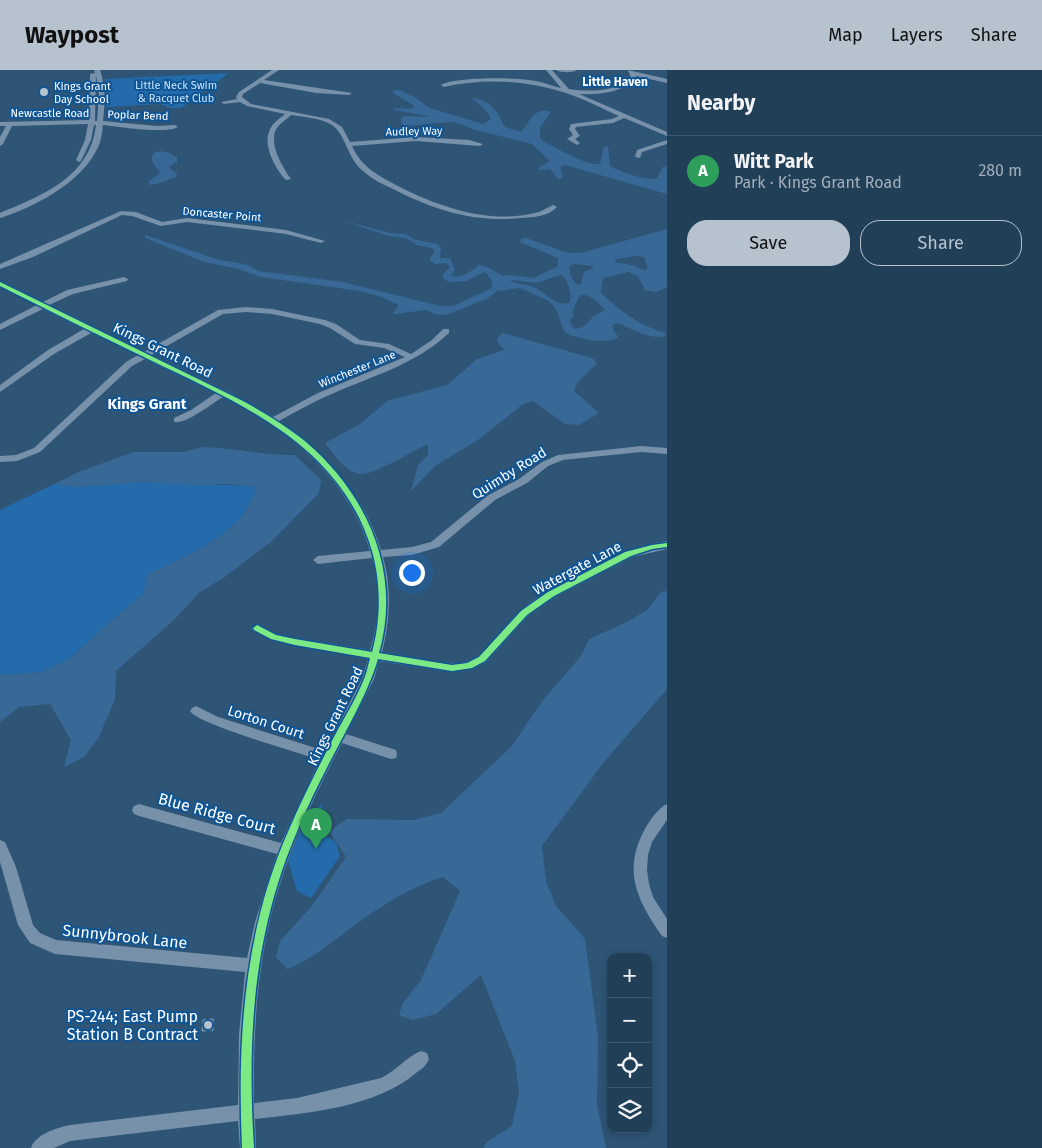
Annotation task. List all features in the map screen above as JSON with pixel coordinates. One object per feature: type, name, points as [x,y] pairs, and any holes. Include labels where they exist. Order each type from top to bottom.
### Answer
[{"type":"street","points":[[0,216],[48,193],[76,173],[87,161],[94,150],[100,124],[102,103],[100,81],[95,70]]},
{"type":"street","points":[[0,211],[42,190],[73,167],[86,148],[94,102],[92,82],[95,70]]},
{"type":"street","points":[[240,100],[241,92],[276,70]]},
{"type":"street","points":[[549,70],[567,91],[586,92],[627,84],[632,80],[633,72],[667,81]]},
{"type":"street","points":[[559,70],[574,70]]},
{"type":"street","points":[[92,82],[100,81]]},
{"type":"street","points":[[257,81],[316,91],[349,94]]},
{"type":"street","points":[[444,85],[452,83],[534,82],[567,91],[666,132]]},
{"type":"street","points":[[224,102],[240,100],[249,105],[327,120],[336,124],[359,164],[376,177],[447,211],[477,217],[509,218],[542,213],[553,207]]},
{"type":"street","points":[[288,179],[280,171],[271,134],[275,126],[290,113]]},
{"type":"street","points":[[577,143],[570,139],[577,136],[572,129],[573,125],[613,121],[625,115]]},
{"type":"street","name":"Newcastle Road","points":[[0,124],[91,122],[100,124]]},
{"type":"street","points":[[0,144],[10,123]]},
{"type":"street","name":"Poplar Bend","points":[[100,124],[157,128],[175,127]]},
{"type":"street","name":"Audley Way","points":[[347,144],[416,140],[480,144]]},
{"type":"street","points":[[638,157],[639,151],[642,149],[667,142]]},
{"type":"street","name":"Doncaster Point","points":[[0,267],[30,255],[114,215],[126,213],[161,224],[187,220],[286,232],[321,241]]},
{"type":"street","points":[[0,327],[42,305],[82,288],[124,279]]},
{"type":"street","name":"Kings Grant Road","points":[[0,284],[222,393],[272,421],[327,465],[340,480],[360,509],[378,554],[384,614],[376,656],[368,679],[285,850],[267,905],[252,966],[245,1048],[245,1112],[248,1148]]},
{"type":"street","points":[[0,459],[17,458],[37,450],[124,368],[213,315],[228,310],[243,309],[322,322],[333,326],[358,342],[386,346],[412,357]]},
{"type":"street","points":[[0,389],[51,352],[91,329]]},
{"type":"street","name":"Winchester Lane","points":[[272,421],[326,393],[371,377],[412,357],[446,331]]},
{"type":"street","points":[[176,420],[194,412],[222,393]]},
{"type":"street","name":"Quimby Road","points":[[318,560],[412,551],[435,545],[491,498],[516,485],[552,460],[568,456],[601,454],[622,450],[667,451]]},
{"type":"street","name":"Watergate Lane","points":[[257,628],[287,640],[376,656],[452,668],[469,666],[482,659],[524,613],[551,594],[628,554],[667,545]]},
{"type":"street","name":"Lorton Court","points":[[196,711],[214,720],[329,758]]},
{"type":"street","points":[[340,737],[391,754]]},
{"type":"street","name":"Blue Ridge Court","points":[[139,810],[285,850]]},
{"type":"street","points":[[667,810],[652,826],[645,838],[640,863],[641,878],[649,904],[667,931]]},
{"type":"street","name":"Sunnybrook Lane","points":[[0,846],[9,867],[23,920],[28,930],[44,944],[55,947],[252,966]]},
{"type":"street","points":[[39,1148],[58,1136],[70,1133],[297,1106],[383,1086],[404,1075],[421,1059]]},
{"type":"green space","name":"Little Neck Swim & Racquet Club","points":[[229,73],[181,108],[171,108],[160,104],[106,107],[105,79]]},
{"type":"green space","points":[[145,482],[256,487],[249,505],[230,528],[218,538],[190,554],[149,574],[143,594],[71,658],[42,672],[4,675],[0,673],[0,510],[54,484],[73,487]]},
{"type":"green space","points":[[322,804],[324,835],[336,842],[340,856],[311,898],[297,891],[288,860],[307,816]]},
{"type":"shaded area","points":[[399,90],[430,108],[483,124],[491,119],[490,116],[483,107],[471,98],[484,101],[496,111],[505,127],[521,132],[536,113],[540,111],[551,112],[540,128],[540,138],[543,141],[571,156],[594,164],[600,164],[604,147],[608,146],[610,166],[647,179],[657,178],[663,167],[667,166],[667,194],[565,165],[560,167],[563,178],[558,179],[550,169],[539,170],[538,168],[550,161],[532,144],[475,130],[458,123],[405,126],[401,123],[401,118],[405,116],[432,117],[394,110],[394,108],[412,109],[415,106],[392,91]]},
{"type":"shaded area","points":[[160,151],[170,153],[177,158],[177,162],[169,167],[177,174],[176,177],[150,185],[148,182],[160,173],[154,164],[152,156]]},
{"type":"shaded area","points":[[344,221],[390,233],[405,234],[413,239],[437,244],[441,248],[440,258],[450,258],[455,270],[451,276],[466,274],[479,265],[487,267],[503,276],[534,278],[558,266],[558,258],[520,242],[521,239],[526,238],[568,253],[581,253],[667,229],[667,287],[656,292],[645,290],[638,276],[628,272],[603,278],[601,293],[631,317],[665,333],[666,336],[647,335],[618,323],[612,327],[618,337],[613,340],[599,341],[571,335],[565,333],[556,309],[549,301],[520,288],[497,291],[488,298],[447,315],[435,314],[426,310],[394,314],[399,305],[379,296],[360,291],[261,277],[239,269],[204,262],[145,238],[145,235],[216,259],[248,265],[258,271],[343,282],[440,306],[453,306],[492,288],[492,281],[485,272],[466,281],[449,282],[443,278],[443,274],[450,267],[446,263],[435,264],[429,260],[435,251],[432,248],[417,245],[406,238],[388,236]],"holes":[[[635,256],[644,257],[648,269],[644,270],[632,265],[614,262],[617,259]],[[574,264],[593,266],[593,268],[584,272],[581,284],[578,285],[574,281],[569,267]],[[561,275],[569,287],[570,302],[565,304],[556,302],[534,287],[510,281],[536,283]],[[580,295],[594,299],[605,310],[594,316],[583,327],[575,329],[570,320],[573,317],[573,310]]]},
{"type":"shaded area","points":[[503,333],[592,358],[597,363],[578,382],[574,391],[599,413],[579,425],[565,424],[533,401],[523,404],[478,440],[435,466],[411,491],[418,465],[428,455],[428,444],[384,467],[366,474],[360,474],[345,466],[325,443],[360,424],[387,401],[447,385],[477,359],[504,350],[497,342],[498,337]]},
{"type":"shaded area","points":[[204,447],[295,455],[321,480],[319,493],[272,541],[226,576],[199,593],[175,619],[116,671],[115,699],[99,737],[84,757],[64,767],[71,740],[50,704],[19,707],[0,722],[0,673],[4,675],[42,672],[71,658],[143,594],[148,574],[190,554],[218,538],[230,528],[249,505],[256,487],[227,484],[192,485],[145,482],[73,487],[54,484],[79,472],[133,452],[183,452]]},
{"type":"shaded area","points":[[667,591],[667,689],[604,762],[542,846],[546,881],[556,906],[585,939],[598,1037],[597,1104],[606,1148],[483,1148],[488,1141],[512,1126],[519,1093],[515,1061],[481,975],[436,1014],[413,1020],[399,1015],[403,1003],[421,980],[460,891],[443,877],[408,891],[365,918],[314,955],[287,969],[276,957],[280,941],[311,907],[346,857],[329,831],[347,819],[413,820],[441,813],[511,747],[543,700],[581,656],[589,639],[627,622],[647,610],[661,592]]},
{"type":"building","name":"PS-244; East Pump Station B Contract","points":[[213,1019],[213,1030],[202,1031],[203,1020]]},
{"type":"cycle path","points":[[0,284],[229,396],[271,420],[304,444],[331,470],[353,500],[370,532],[380,566],[383,602],[379,640],[368,679],[294,827],[272,885],[262,922],[255,959],[247,1034],[245,1072],[248,1148]]},
{"type":"cycle path","points":[[257,628],[274,637],[295,642],[452,668],[469,666],[482,659],[524,613],[551,594],[628,554],[667,545]]},
{"type":"place","name":"Kings Grant Day School","points":[[44,92]]},
{"type":"place","name":"Witt Park","points":[[316,849]]},
{"type":"place","name":"PS-244; East Pump Station B Contract","points":[[208,1025]]},
{"type":"district","name":"Little Haven","points":[[615,82]]},
{"type":"district","name":"Kings Grant","points":[[147,404]]}]
